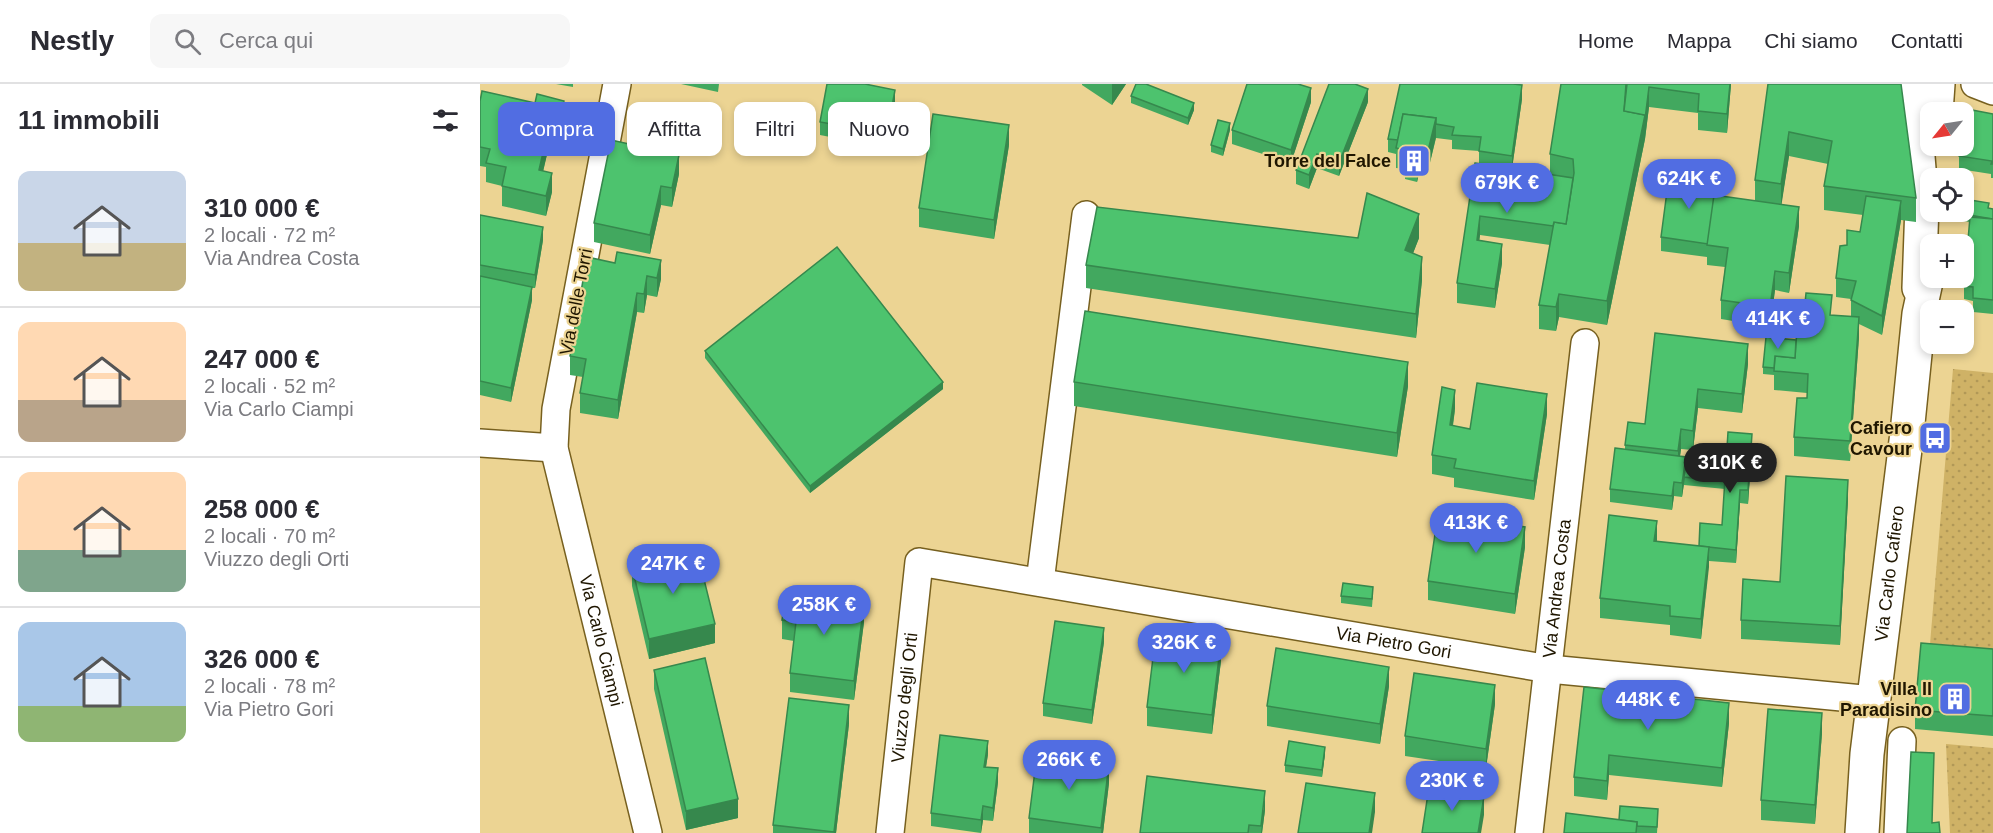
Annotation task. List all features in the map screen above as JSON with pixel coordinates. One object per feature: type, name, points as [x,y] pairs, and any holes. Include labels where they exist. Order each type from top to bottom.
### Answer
[{"type":"main road","name":"Via Carlo Cafiero","points":[[1912,84],[1922,205],[1918,276],[1919,314]]},
{"type":"main road","points":[[1937,102],[1938,84]]},
{"type":"main road","name":"Via Carlo Cafiero","points":[[1862,833],[1873,700],[1907,433],[1919,314],[1925,288]]},
{"type":"street","name":"Via delle Torri","points":[[554,448],[556,409],[617,84]]},
{"type":"street","points":[[1975,84],[1993,91]]},
{"type":"street","points":[[1040,582],[1086,215]]},
{"type":"street","name":"Via Andrea Costa","points":[[1529,833],[1585,343]]},
{"type":"street","points":[[480,443],[554,448]]},
{"type":"street","name":"Via Carlo Ciampi","points":[[554,448],[648,833]]},
{"type":"street","name":"Via Pietro Gori","points":[[919,562],[1549,669],[1873,700]]},
{"type":"street","name":"Viuzzo degli Orti","points":[[890,833],[919,562]]},
{"type":"street","points":[[1898,833],[1902,741]]},
{"type":"shaded area","points":[[1953,369],[1993,373],[1993,660],[1929,656]]},
{"type":"shaded area","points":[[1946,744],[1993,748],[1993,833],[1950,833]]},
{"type":"building","points":[[827,84],[865,84],[895,90],[893,102],[828,102],[828,123],[820,122]]},
{"type":"building","points":[[1136,84],[1146,84],[1194,103],[1188,118],[1131,96]]},
{"type":"building","points":[[1247,84],[1298,84],[1311,88],[1291,150],[1232,130]]},
{"type":"building","points":[[1329,84],[1355,84],[1368,89],[1339,163],[1317,154],[1309,175],[1296,170]]},
{"type":"building","points":[[1400,84],[1522,85],[1512,156],[1479,151],[1481,137],[1452,135],[1454,127],[1436,124],[1436,118],[1403,114],[1398,140],[1388,139]]},
{"type":"building","points":[[1561,84],[1626,84],[1624,111],[1645,115],[1607,301],[1559,294],[1556,307],[1539,305],[1554,222],[1566,224],[1574,173],[1573,159],[1550,154]]},
{"type":"building","points":[[1627,84],[1730,84],[1727,114],[1698,111],[1699,94],[1649,87],[1645,119],[1645,115],[1624,111]]},
{"type":"building","points":[[1768,84],[1901,84],[1916,198],[1824,186],[1832,141],[1789,132],[1781,184],[1755,180]]},
{"type":"building","points":[[482,91],[531,102],[498,102],[498,156],[542,156],[539,170],[552,173],[546,196],[502,186],[506,167],[486,163],[490,149],[480,147]]},
{"type":"building","points":[[537,94],[564,102],[535,102]]},
{"type":"building","points":[[1974,110],[1993,114],[1993,164],[1991,164],[1992,161],[1959,156],[1974,156]]},
{"type":"building","points":[[933,114],[1009,125],[994,220],[919,208],[927,156],[930,156]]},
{"type":"building","points":[[1403,114],[1436,118],[1427,155],[1419,153],[1417,162],[1405,160],[1406,150],[1396,148]]},
{"type":"building","points":[[1218,120],[1230,123],[1223,149],[1211,145]]},
{"type":"building","points":[[615,141],[627,144],[627,156],[679,156],[672,188],[661,186],[650,235],[594,223],[608,156],[615,156]]},
{"type":"building","points":[[1475,163],[1573,178],[1566,224],[1554,222],[1553,226],[1480,216],[1477,240],[1502,244],[1495,289],[1457,283]]},
{"type":"building","points":[[1669,176],[1717,183],[1708,244],[1661,237]]},
{"type":"building","points":[[1367,193],[1419,214],[1405,250],[1422,257],[1416,314],[1086,265],[1097,207],[1358,238]]},
{"type":"building","points":[[1714,195],[1799,207],[1789,273],[1775,271],[1770,307],[1721,300],[1728,248],[1707,245]]},
{"type":"building","points":[[1866,196],[1901,201],[1882,316],[1851,300],[1856,281],[1836,278],[1840,246],[1847,245],[1847,230],[1860,232]]},
{"type":"building","points":[[1974,201],[1989,203],[1988,208],[1993,209],[1993,219],[1974,216]]},
{"type":"building","points":[[480,215],[543,227],[535,275],[480,265]]},
{"type":"building","points":[[1974,217],[1993,219],[1993,300],[1973,298],[1974,234],[1969,234],[1970,222],[1974,222]]},
{"type":"building","points":[[837,247],[943,382],[810,486],[705,351]]},
{"type":"building","points":[[617,252],[661,260],[657,278],[647,276],[644,294],[637,293],[618,400],[580,393],[586,359],[570,356],[587,257],[615,263]]},
{"type":"building","points":[[480,276],[532,287],[511,388],[480,381]]},
{"type":"building","points":[[1806,293],[1832,295],[1830,315],[1859,317],[1850,441],[1794,437],[1797,398],[1807,398],[1808,374],[1774,371],[1775,356],[1795,358],[1798,314],[1804,314]]},
{"type":"building","points":[[1085,311],[1408,362],[1397,433],[1074,382]]},
{"type":"building","points":[[1655,333],[1748,344],[1742,394],[1698,389],[1693,431],[1681,429],[1678,451],[1625,445],[1628,422],[1645,424]]},
{"type":"building","points":[[1766,337],[1796,340],[1795,358],[1775,356],[1774,368],[1763,367]]},
{"type":"building","points":[[1477,383],[1547,394],[1534,481],[1454,468],[1456,459],[1432,455],[1442,387],[1455,390],[1450,425],[1470,429]]},
{"type":"building","points":[[1728,432],[1752,434],[1748,490],[1740,490],[1736,550],[1699,546],[1700,523],[1722,525]]},
{"type":"building","points":[[1615,448],[1686,457],[1682,483],[1674,482],[1672,496],[1610,489]]},
{"type":"building","points":[[1686,464],[1726,468],[1725,482],[1684,477]]},
{"type":"building","points":[[1786,476],[1848,480],[1840,626],[1741,620],[1743,579],[1780,582]]},
{"type":"building","points":[[1438,514],[1525,527],[1515,594],[1428,581]]},
{"type":"building","points":[[1609,515],[1657,521],[1654,541],[1709,547],[1701,619],[1670,616],[1670,606],[1600,598]]},
{"type":"building","points":[[697,551],[715,624],[649,639],[632,567]]},
{"type":"building","points":[[1343,583],[1373,587],[1372,599],[1341,596]]},
{"type":"building","points":[[786,593],[864,603],[854,681],[790,673],[796,622],[782,620]]},
{"type":"building","points":[[1055,621],[1104,628],[1092,710],[1043,703]]},
{"type":"building","points":[[1156,633],[1221,641],[1212,715],[1147,707]]},
{"type":"building","name":"Villa Il Paradisino","points":[[1921,643],[1993,649],[1993,716],[1915,710]]},
{"type":"building","points":[[1276,648],[1389,667],[1380,724],[1267,706]]},
{"type":"building","points":[[705,658],[738,799],[686,811],[654,670]]},
{"type":"building","points":[[1414,673],[1495,685],[1486,749],[1405,736]]},
{"type":"building","points":[[1584,687],[1729,703],[1722,768],[1609,755],[1607,781],[1574,777]]},
{"type":"building","points":[[789,698],[849,705],[834,832],[773,825]]},
{"type":"building","points":[[1768,709],[1822,713],[1815,805],[1761,800]]},
{"type":"building","points":[[940,735],[988,741],[984,767],[998,768],[993,808],[983,806],[981,820],[931,813]]},
{"type":"building","points":[[1289,741],[1325,747],[1322,770],[1285,765]]},
{"type":"building","points":[[1911,752],[1934,753],[1932,823],[1939,822],[1940,833],[1907,833]]},
{"type":"building","points":[[1037,755],[1109,764],[1101,828],[1029,818]]},
{"type":"building","points":[[1147,776],[1265,791],[1261,826],[1249,825],[1248,833],[1140,833]]},
{"type":"building","points":[[1306,783],[1375,793],[1369,833],[1298,833]]},
{"type":"building","points":[[1429,787],[1484,796],[1478,833],[1422,833]]},
{"type":"building","points":[[1620,806],[1658,809],[1657,827],[1637,826],[1637,822],[1619,820]]},
{"type":"building","points":[[1566,813],[1637,822],[1636,833],[1564,833]]},
{"type":"place","name":"Torre del Falce","points":[[1414,161]]},
{"type":"place","name":"Cafiero Cavour","points":[[1935,438]]},
{"type":"place","name":"Villa Il Paradisino","points":[[1955,699]]}]
